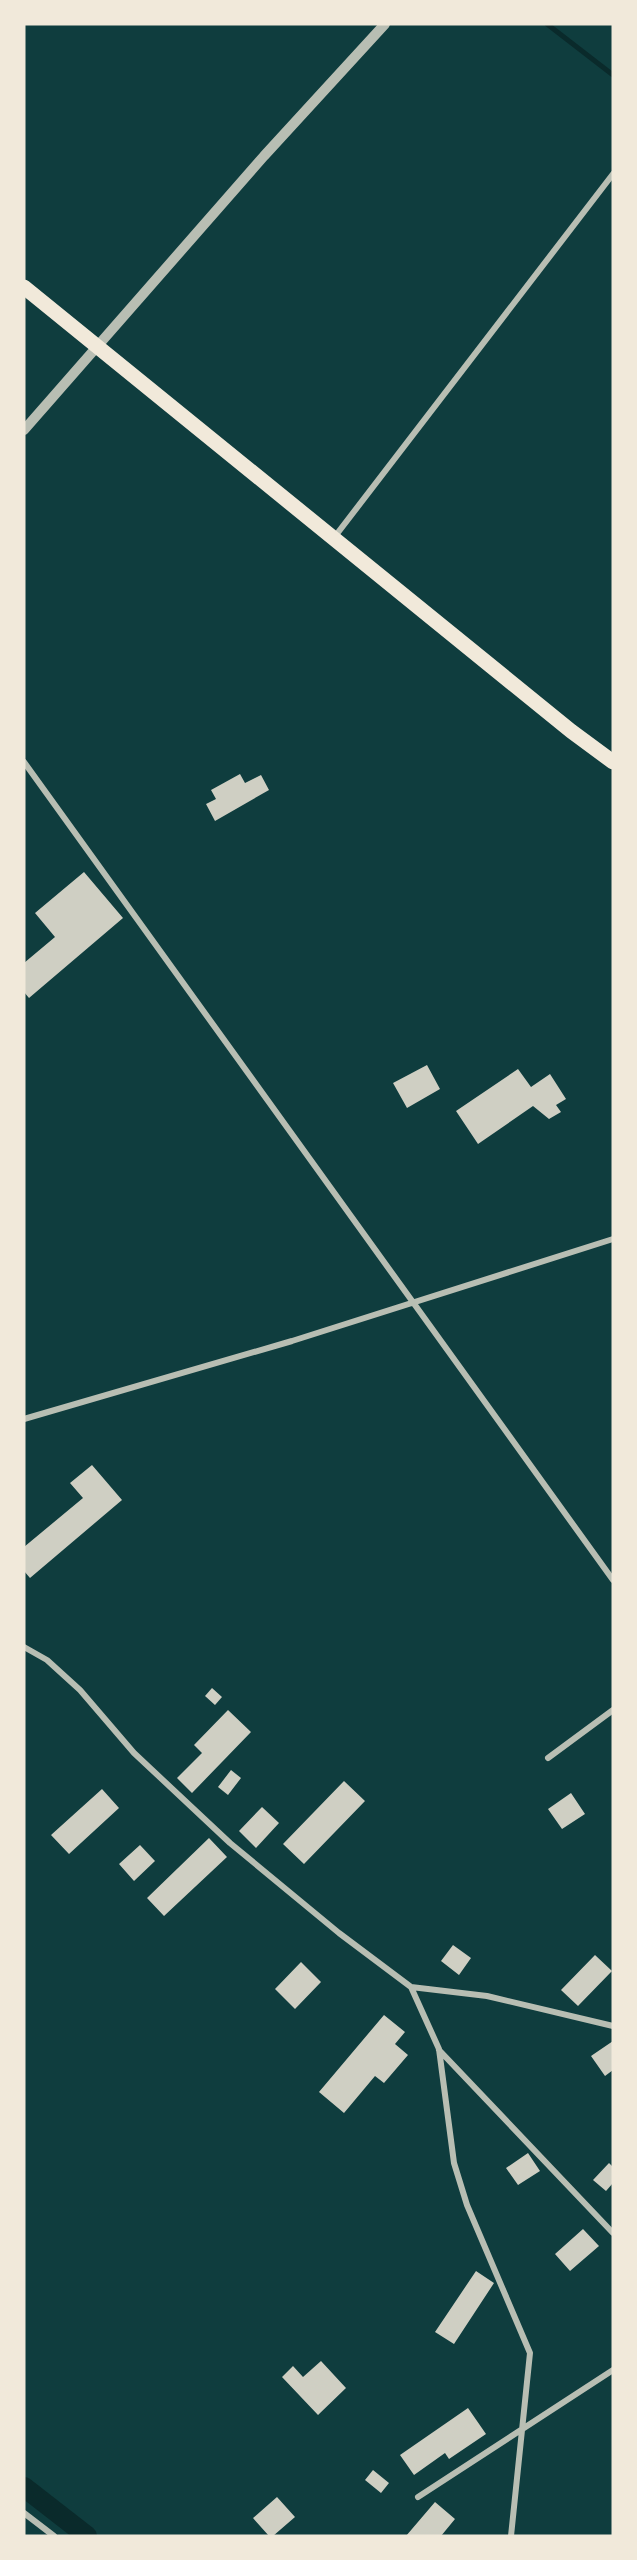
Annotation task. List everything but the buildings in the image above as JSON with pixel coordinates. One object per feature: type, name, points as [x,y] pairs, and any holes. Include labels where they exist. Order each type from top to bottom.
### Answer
[{"type":"main road","points":[[24,287],[96,348],[570,731],[613,762]]},
{"type":"street","points":[[24,430],[264,156],[385,24]]},
{"type":"street","points":[[333,539],[613,174]]},
{"type":"street","points":[[24,762],[411,1303],[613,1580]]},
{"type":"street","points":[[24,1419],[411,1303],[613,1239]]},
{"type":"street","points":[[24,1647],[47,1660],[80,1690],[141,1760],[230,1843],[339,1933],[411,1987],[439,2049],[454,2163],[464,2194],[530,2353],[511,2536]]},
{"type":"street","points":[[548,1758],[613,1710]]},
{"type":"street","points":[[411,1987],[488,1996],[613,2026]]},
{"type":"street","points":[[439,2049],[613,2233]]},
{"type":"street","points":[[418,2497],[613,2370]]},
{"type":"street","points":[[24,2513],[54,2536]]},
{"type":"waterway","points":[[547,24],[613,75]]},
{"type":"waterway","points":[[24,2487],[87,2536]]}]
